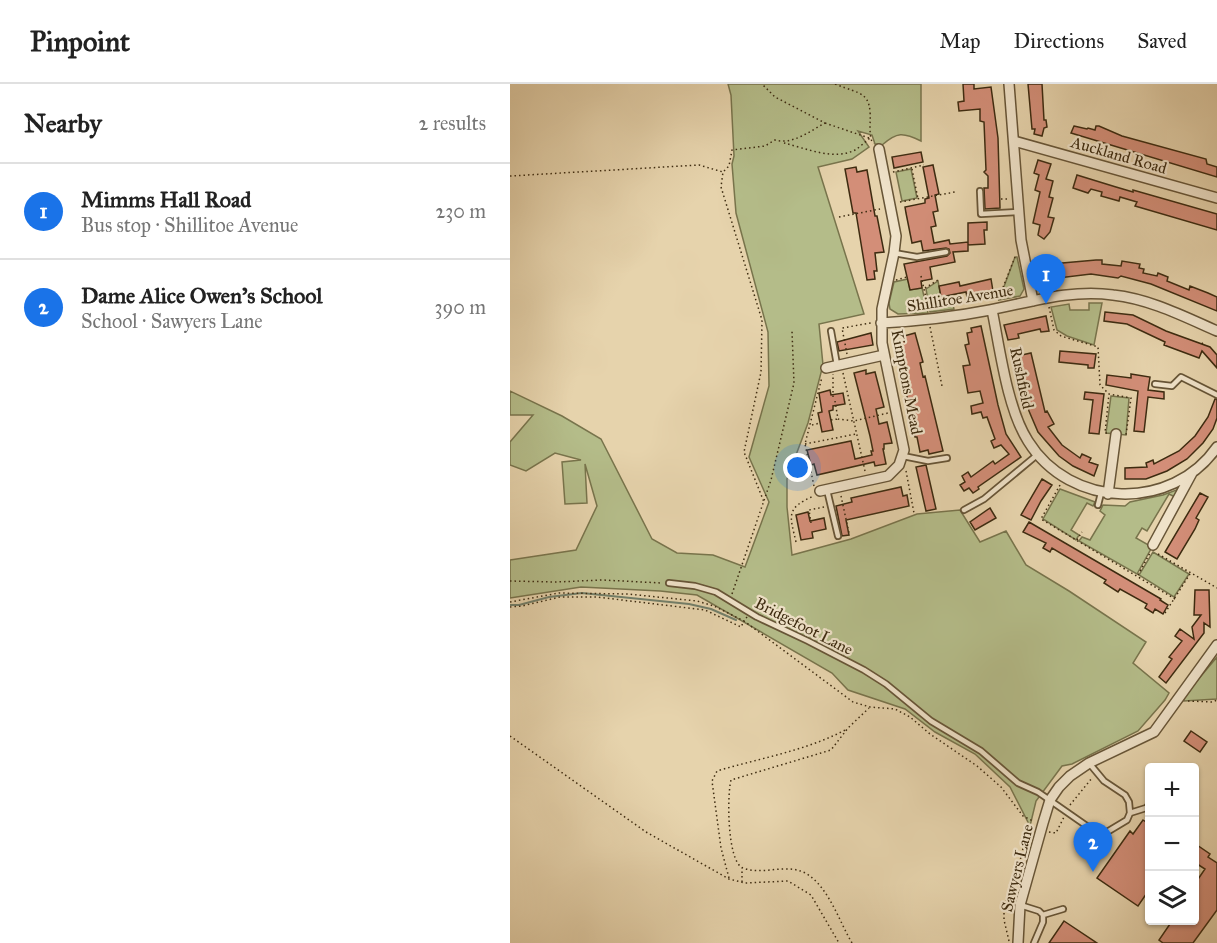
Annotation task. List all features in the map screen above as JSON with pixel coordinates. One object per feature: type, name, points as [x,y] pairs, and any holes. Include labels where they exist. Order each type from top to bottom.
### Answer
[{"type":"street","points":[[1009,84],[1021,240],[1033,301]]},
{"type":"street","name":"Auckland Road","points":[[1014,141],[1217,198]]},
{"type":"street","name":"Kimptons Mead","points":[[879,149],[896,236],[883,299],[881,323],[884,355],[903,444],[901,461]]},
{"type":"street","name":"Shillitoe Avenue","points":[[881,323],[930,320],[993,310],[1047,297],[1085,293],[1119,296],[1156,305],[1217,331]]},
{"type":"street","name":"Rushfield","points":[[993,310],[1016,419],[1037,455],[1064,478],[1085,488],[1105,493],[1121,495],[1153,491],[1172,485],[1193,472],[1209,458],[1217,447]]},
{"type":"street","points":[[837,365],[884,355]]},
{"type":"street","points":[[1105,493],[1116,434]]},
{"type":"street","points":[[819,489],[888,476],[901,461]]},
{"type":"street","name":"Rushfield","points":[[1153,545],[1193,472]]},
{"type":"street","points":[[1050,800],[1070,776],[1089,763],[1154,732],[1217,645]]},
{"type":"street","name":"Sawyers Lane","points":[[1018,943],[1020,904],[1050,800]]},
{"type":"lane","points":[[980,191],[981,214],[1019,212]]},
{"type":"lane","points":[[894,253],[917,257],[946,252]]},
{"type":"lane","points":[[831,331],[837,365]]},
{"type":"lane","points":[[1155,384],[1172,386],[1180,377],[1217,395]]},
{"type":"lane","points":[[964,510],[984,499],[1037,455]]},
{"type":"lane","points":[[901,461],[947,458]]},
{"type":"lane","points":[[819,489],[831,505],[838,536]]},
{"type":"lane","points":[[1098,505],[1105,493]]},
{"type":"lane","name":"Bridgefoot Lane","points":[[669,583],[696,586],[716,592],[749,612],[864,670],[886,684],[931,721],[981,752],[1018,783],[1038,792],[1098,832],[1114,829],[1127,820],[1130,813],[1145,808]]},
{"type":"lane","points":[[1089,763],[1104,781],[1128,798],[1130,813]]},
{"type":"lane","points":[[1020,904],[1039,911],[1043,915]]},
{"type":"lane","points":[[1043,915],[1063,909]]},
{"type":"lane","points":[[1034,943],[1043,915]]},
{"type":"path","points":[[762,84],[775,97],[825,123],[870,138]]},
{"type":"path","points":[[764,502],[744,453],[761,372],[762,320],[721,187],[723,172],[729,166],[732,150],[765,146],[775,140],[819,152],[842,155],[855,150],[870,138],[871,108],[869,101],[864,95],[835,84]]},
{"type":"path","points":[[784,143],[825,123]]},
{"type":"path","points":[[510,177],[699,165],[723,172]]},
{"type":"path","points":[[884,174],[924,165]]},
{"type":"path","points":[[912,168],[918,199]]},
{"type":"path","points":[[839,217],[955,192]]},
{"type":"path","points":[[1001,200],[1009,199]]},
{"type":"path","points":[[993,310],[1016,253]]},
{"type":"path","points":[[921,276],[942,386]]},
{"type":"path","points":[[924,288],[938,280]]},
{"type":"path","points":[[1047,297],[1054,330],[1061,336],[1098,347],[1100,385],[1110,394],[1131,398],[1126,435],[1105,433],[1110,394]]},
{"type":"path","points":[[832,397],[842,328],[868,323]]},
{"type":"path","points":[[730,601],[771,480],[794,382],[792,331]]},
{"type":"path","points":[[837,365],[854,421],[867,481]]},
{"type":"path","points":[[796,542],[790,516],[793,510],[807,499],[819,495],[819,489],[814,487],[805,444],[820,381],[837,365]]},
{"type":"path","points":[[834,401],[838,419]]},
{"type":"path","points":[[831,420],[854,421],[897,411]]},
{"type":"path","points":[[810,425],[820,423]]},
{"type":"path","points":[[805,444],[856,434]]},
{"type":"path","points":[[901,461],[905,469],[914,513]]},
{"type":"path","points":[[1064,478],[1041,519],[1174,598]]},
{"type":"path","points":[[839,487],[849,533]]},
{"type":"path","points":[[811,523],[809,510],[831,505]]},
{"type":"path","points":[[1077,540],[1082,532]]},
{"type":"path","points":[[1137,576],[1152,551],[1217,588]]},
{"type":"path","points":[[1165,613],[1191,574]]},
{"type":"path","points":[[510,581],[602,580],[669,583]]},
{"type":"path","points":[[510,602],[559,593],[628,594],[697,601],[714,606],[744,621],[853,702],[870,707],[895,709],[910,717],[930,734],[977,766],[1001,787],[1023,816],[1056,833],[1064,815]]},
{"type":"path","points":[[510,607],[560,597],[597,597],[705,610],[741,627],[749,612]]},
{"type":"path","points":[[1178,701],[1213,702],[1217,699]]},
{"type":"path","points":[[852,943],[830,899],[808,875],[796,869],[759,870],[742,868],[738,864],[734,856],[731,834],[729,789],[731,780],[831,750],[848,728],[870,707]]},
{"type":"path","points":[[729,879],[721,848],[712,781],[717,771],[798,749],[831,738],[848,728]]},
{"type":"path","points":[[510,736],[646,832],[729,879],[742,883],[788,881],[811,895],[839,943]]},
{"type":"path","points":[[1009,943],[1004,907],[1018,869],[1029,828],[1042,826]]},
{"type":"path","points":[[742,868],[742,883]]},
{"type":"green space","points":[[728,84],[921,84],[921,141],[900,135],[882,145],[875,144],[872,135],[858,131],[869,147],[852,159],[818,167],[864,314],[819,324],[823,365],[808,423],[787,479],[787,507],[792,555],[851,539],[917,514],[960,510],[980,542],[1006,531],[1026,565],[1146,642],[1133,663],[1169,693],[1138,731],[1072,764],[1062,766],[1036,801],[1030,826],[1010,787],[975,754],[935,732],[905,709],[848,690],[832,673],[697,595],[581,587],[510,598],[510,560],[576,550],[597,506],[585,464],[587,503],[565,504],[562,462],[581,460],[555,453],[526,471],[510,465],[510,442],[533,415],[510,415],[510,391],[562,416],[601,439],[652,539],[677,553],[713,555],[745,567],[769,502],[749,457],[769,386],[768,332],[736,213],[732,164],[734,156],[731,95]]},
{"type":"green space","points":[[911,169],[917,198],[902,201],[896,172]]},
{"type":"green space","points":[[1015,257],[1017,257],[1024,289],[1020,296],[999,300]]},
{"type":"green space","points":[[908,279],[910,290],[922,288],[928,313],[898,314],[890,309],[889,303],[894,282]]},
{"type":"green space","points":[[938,281],[941,297],[951,295],[954,309],[930,312],[926,289]]},
{"type":"green space","points":[[1089,303],[1102,303],[1094,345],[1067,336],[1057,330],[1051,307],[1069,304],[1070,310],[1089,310]]},
{"type":"green space","points":[[1111,396],[1129,398],[1126,435],[1106,433]]},
{"type":"green space","points":[[1060,489],[1095,502],[1093,506],[1087,503],[1071,530],[1079,535],[1076,540],[1043,519]]},
{"type":"green space","points":[[1179,489],[1175,497],[1169,494],[1147,531],[1142,528],[1136,538],[1152,547],[1137,574],[1079,541],[1082,537],[1090,540],[1105,515],[1100,511],[1103,505],[1125,506],[1130,502]]},
{"type":"green space","points":[[1153,552],[1189,574],[1174,597],[1139,575]]},
{"type":"green space","points":[[1217,657],[1217,699],[1184,701],[1184,696]]},
{"type":"building","points":[[963,84],[974,84],[974,89],[991,87],[998,138],[1000,208],[985,209],[984,188],[988,188],[988,176],[984,172],[986,170],[984,122],[980,121],[980,109],[959,111],[958,102],[964,101]]},
{"type":"building","points":[[1028,84],[1042,84],[1044,120],[1046,120],[1047,127],[1044,128],[1042,136],[1034,134],[1035,129],[1032,129]]},
{"type":"building","points":[[1074,126],[1095,130],[1096,126],[1099,126],[1122,136],[1206,159],[1207,164],[1217,167],[1217,177],[1071,133]]},
{"type":"building","points":[[921,152],[923,162],[894,168],[892,157]]},
{"type":"building","points":[[1038,160],[1051,164],[1046,179],[1053,181],[1049,197],[1053,198],[1048,217],[1054,218],[1050,232],[1044,239],[1038,235],[1040,225],[1033,223],[1040,192],[1035,190],[1039,175],[1034,173]]},
{"type":"building","points":[[933,165],[939,194],[935,195],[938,211],[933,212],[936,226],[931,227],[934,243],[949,240],[950,244],[968,242],[968,251],[953,252],[955,262],[930,267],[932,279],[921,281],[922,288],[910,290],[904,264],[947,256],[950,253],[946,248],[923,251],[921,241],[912,243],[906,213],[905,207],[925,203],[925,199],[929,198],[923,167]]},
{"type":"building","points":[[856,167],[857,172],[867,170],[884,252],[875,253],[877,271],[874,271],[875,279],[867,280],[856,213],[853,213],[845,169]]},
{"type":"building","points":[[1077,175],[1217,214],[1217,230],[1135,206],[1137,202],[1120,197],[1119,201],[1101,196],[1102,192],[1091,189],[1088,193],[1073,188]]},
{"type":"building","points":[[987,222],[987,230],[984,230],[985,244],[968,245],[968,223]]},
{"type":"building","points":[[1102,260],[1102,264],[1121,266],[1122,261],[1140,264],[1139,268],[1144,269],[1143,273],[1157,276],[1158,273],[1168,277],[1167,281],[1189,290],[1190,286],[1217,297],[1217,311],[1151,284],[1121,276],[1118,278],[1091,274],[1042,280],[1040,265]]},
{"type":"building","points":[[991,279],[993,291],[967,297],[966,292],[941,297],[939,286],[959,282],[960,286]]},
{"type":"building","points":[[1105,312],[1133,315],[1166,331],[1210,347],[1217,355],[1217,368],[1202,351],[1199,358],[1164,345],[1165,342],[1127,324],[1104,321]]},
{"type":"building","points":[[1046,316],[1049,331],[1041,332],[1040,329],[1018,334],[1019,338],[1008,340],[1004,325]]},
{"type":"building","points":[[981,326],[1006,434],[1021,457],[973,493],[969,488],[964,491],[960,485],[965,482],[962,476],[968,472],[971,477],[993,461],[995,464],[1009,454],[1001,445],[994,448],[991,441],[995,439],[987,417],[983,418],[981,412],[972,414],[971,406],[983,403],[980,391],[968,393],[963,366],[970,365],[965,345],[969,344],[967,333],[972,332],[971,328]]},
{"type":"building","points":[[871,333],[873,345],[839,351],[837,342]]},
{"type":"building","points":[[915,333],[923,362],[920,363],[923,377],[925,376],[943,451],[929,454],[928,450],[920,452],[917,437],[915,437],[896,342],[905,340],[904,336]]},
{"type":"building","points":[[1060,351],[1096,354],[1094,368],[1088,368],[1088,365],[1059,362]]},
{"type":"building","points":[[1031,353],[1045,412],[1047,411],[1054,424],[1048,427],[1062,445],[1080,458],[1082,454],[1091,458],[1089,462],[1098,465],[1094,476],[1059,456],[1038,432],[1029,411],[1017,356]]},
{"type":"building","points":[[866,370],[866,374],[875,372],[884,407],[876,409],[879,424],[887,422],[892,443],[884,444],[886,464],[875,466],[874,462],[817,475],[814,464],[811,465],[807,450],[851,441],[855,459],[872,455],[870,436],[854,373]]},
{"type":"building","points":[[1131,374],[1150,377],[1148,390],[1164,392],[1164,399],[1148,397],[1144,432],[1134,431],[1138,391],[1106,385],[1107,375],[1131,378]]},
{"type":"building","points":[[830,390],[831,395],[843,393],[845,404],[833,406],[833,410],[829,411],[833,430],[822,432],[818,413],[822,412],[819,393]]},
{"type":"building","points":[[1085,392],[1104,394],[1099,434],[1089,433],[1093,400],[1084,399]]},
{"type":"building","points":[[1217,399],[1217,418],[1213,429],[1187,459],[1167,471],[1146,479],[1125,479],[1125,468],[1147,467],[1146,463],[1153,460],[1154,464],[1179,451],[1195,436],[1208,417]]},
{"type":"building","points":[[926,465],[936,509],[926,511],[916,467]]},
{"type":"building","points":[[1042,479],[1052,485],[1031,520],[1021,515]]},
{"type":"building","points":[[901,487],[903,496],[907,495],[909,506],[846,520],[849,535],[842,536],[836,506],[852,502],[851,498]]},
{"type":"building","points":[[1200,493],[1208,497],[1196,518],[1199,520],[1195,529],[1177,559],[1165,552]]},
{"type":"building","points":[[990,508],[996,518],[975,530],[970,522]]},
{"type":"building","points":[[808,512],[810,521],[824,518],[826,529],[812,532],[813,538],[801,540],[796,515]]},
{"type":"building","points":[[1029,522],[1161,599],[1168,605],[1163,614],[1155,609],[1153,613],[1145,608],[1147,604],[1120,589],[1118,592],[1104,583],[1106,580],[1052,548],[1050,552],[1043,548],[1046,543],[1023,532]]},
{"type":"building","points":[[1195,590],[1209,590],[1210,627],[1204,623],[1204,633],[1166,683],[1159,677],[1172,659],[1169,657],[1182,641],[1175,636],[1180,629],[1194,639],[1192,627],[1201,615],[1194,615]]},
{"type":"building","points":[[1191,731],[1207,742],[1200,752],[1184,741]]},
{"type":"building","points":[[1143,820],[1145,821],[1145,896],[1138,906],[1097,878],[1130,831],[1133,834]]},
{"type":"building","points":[[1199,846],[1210,854],[1208,857],[1217,863],[1217,910],[1193,943],[1163,943],[1159,940],[1169,925],[1199,925],[1199,878],[1205,869],[1199,865]]},
{"type":"building","points":[[1064,921],[1097,943],[1049,943]]},
{"type":"waterway","points":[[510,605],[582,593],[689,604],[711,609],[736,620]]},
{"type":"place","name":"Mimms Hall Road","points":[[1046,304]]},
{"type":"place","name":"Dame Alice Owen's School","points":[[1093,872]]}]
